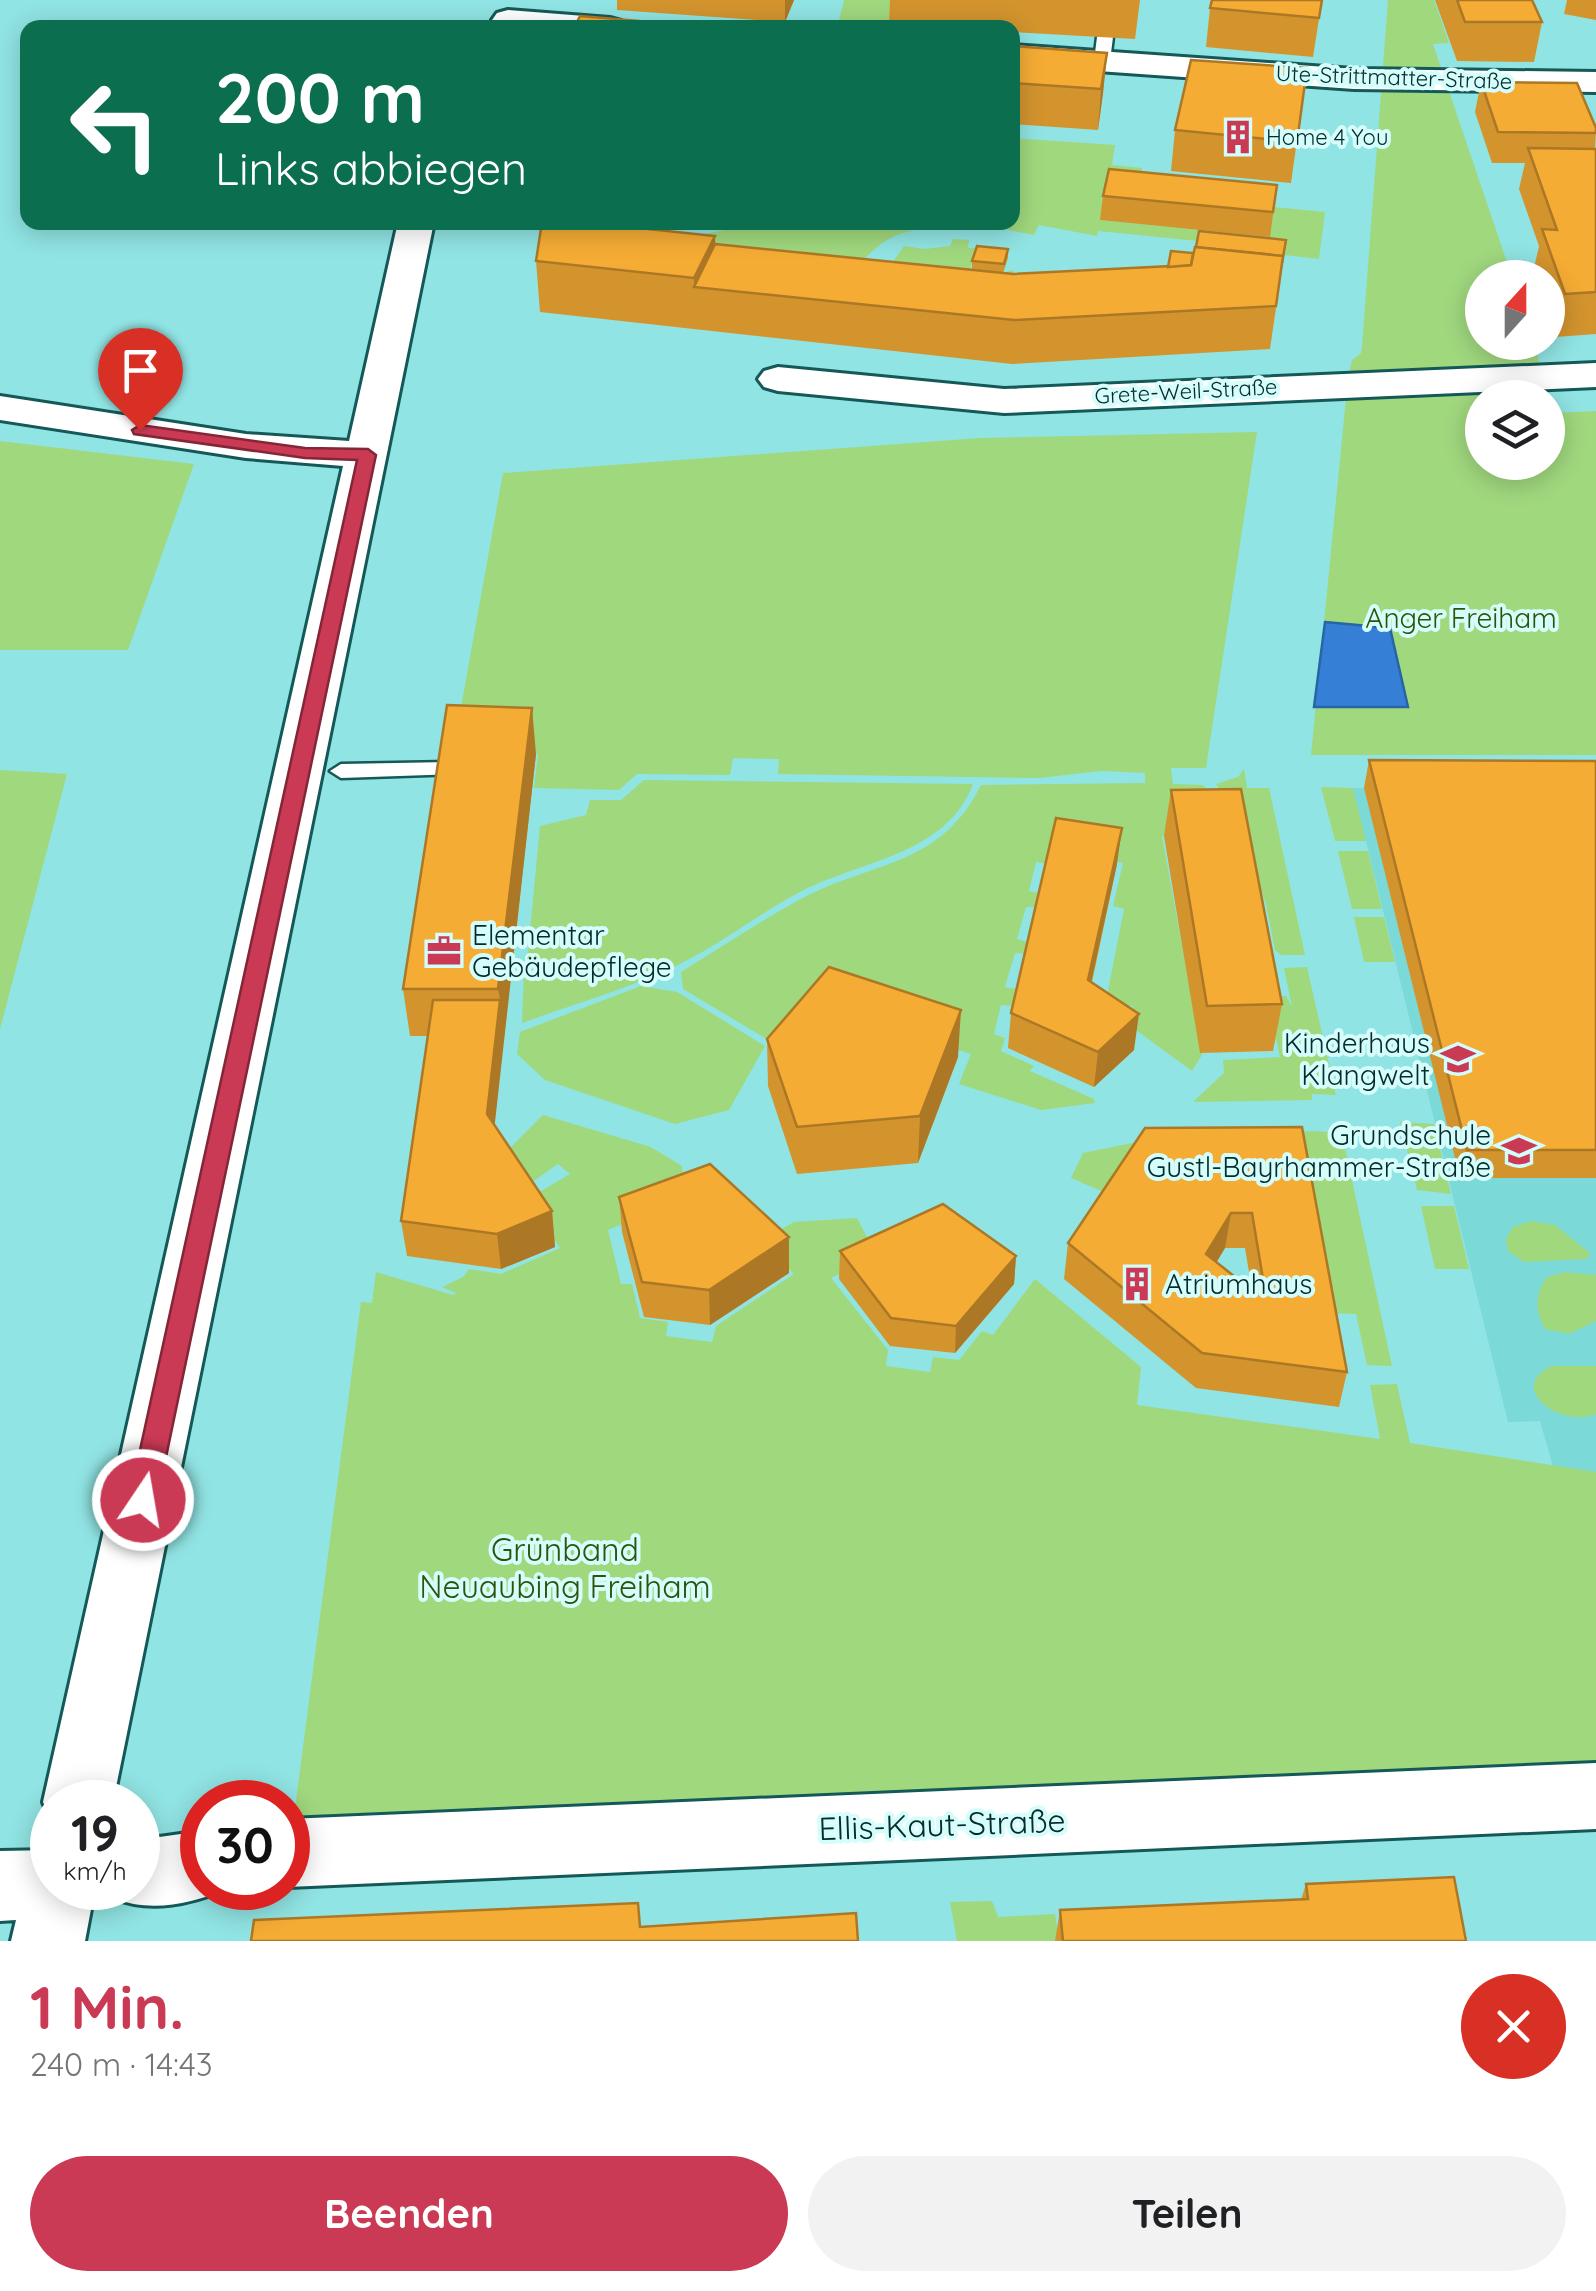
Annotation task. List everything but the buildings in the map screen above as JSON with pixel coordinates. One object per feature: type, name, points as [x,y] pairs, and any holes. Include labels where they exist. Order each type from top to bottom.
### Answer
[{"type":"street","points":[[513,16],[545,20]]},
{"type":"street","name":"Ute-Strittmatter-Straße","points":[[1020,56],[1354,79],[1596,82]]},
{"type":"street","points":[[83,1780],[414,230]]},
{"type":"street","name":"Grete-Weil-Straße","points":[[778,379],[1004,400],[1596,375]]},
{"type":"street","points":[[0,408],[246,446],[368,455]]},
{"type":"street","name":"Ellis-Kaut-Straße","points":[[310,1852],[1596,1796]]},
{"type":"street","points":[[0,1886],[30,1885]]},
{"type":"street","points":[[48,1941],[54,1910]]},
{"type":"lane","points":[[341,771],[450,769]]},
{"type":"shaded area","name":"Grundschule Gustl-Bayrhammer-Straße","points":[[1353,788],[1596,788],[1596,1472],[1553,1466],[1540,1421],[1508,1422]]},
{"type":"green space","points":[[844,0],[897,0],[891,20],[839,20]]},
{"type":"green space","name":"Anger Freiham","points":[[1388,0],[1434,0],[1449,43],[1433,44],[1506,260],[1465,260],[1465,360],[1539,360],[1544,380],[1465,380],[1465,480],[1565,480],[1565,412],[1596,411],[1596,755],[1311,755],[1348,378],[1352,360],[1361,353]]},
{"type":"green space","points":[[1020,138],[1115,145],[1112,165],[1142,168],[1141,186],[1101,220],[1269,237],[1274,207],[1325,212],[1319,259],[1268,253],[1267,248],[1098,231],[1097,236],[1039,225],[1034,235],[1008,230],[1020,230]]},
{"type":"green space","points":[[725,230],[914,231],[882,243],[857,267],[705,243],[703,234]]},
{"type":"green space","points":[[953,239],[969,240],[968,248],[1006,249],[974,254],[970,270],[1012,270],[1025,286],[883,276],[904,246],[950,246]]},
{"type":"green space","points":[[1257,432],[1206,768],[1171,768],[1173,784],[1203,785],[1222,810],[1178,834],[1162,836],[1202,1055],[1192,1071],[1129,1025],[1133,1006],[1105,1006],[1124,909],[1113,906],[1123,863],[1051,851],[1047,864],[1036,862],[1029,891],[1039,893],[1036,907],[1026,907],[1017,939],[1027,942],[1025,954],[1015,953],[1005,987],[1016,989],[1012,1006],[1001,1005],[994,1034],[1005,1038],[1001,1051],[1034,1066],[1030,1071],[1094,1099],[1095,1103],[1041,1110],[959,1084],[971,1054],[803,1000],[770,1041],[683,989],[681,972],[784,908],[924,848],[964,812],[981,785],[1145,783],[1145,773],[1102,771],[1039,778],[778,774],[779,759],[733,758],[730,775],[637,774],[619,790],[534,788],[538,754],[453,752],[503,473],[980,438]]},
{"type":"green space","points":[[0,441],[194,464],[128,650],[0,650]]},
{"type":"green space","points":[[1244,769],[1247,788],[1269,788],[1305,955],[1281,955],[1275,950],[1266,904],[1252,864],[1252,846],[1243,824],[1216,784],[1238,777]]},
{"type":"green space","points":[[0,770],[67,774],[0,1029]]},
{"type":"green space","points":[[644,780],[973,784],[960,808],[943,827],[921,842],[798,893],[673,967],[522,1023],[524,972],[552,977],[559,969],[527,962],[540,826],[586,815],[590,800],[621,800]]},
{"type":"green space","points":[[1321,787],[1353,788],[1366,841],[1335,841]]},
{"type":"green space","points":[[1338,851],[1368,851],[1382,909],[1352,909]]},
{"type":"green space","points":[[1354,917],[1384,917],[1395,962],[1364,962]]},
{"type":"green space","points":[[1307,967],[1336,1095],[1312,1094],[1312,1100],[1193,1102],[1224,1073],[1223,1060],[1280,1057],[1267,996],[1286,996],[1292,1007],[1284,968]]},
{"type":"green space","points":[[641,986],[677,992],[765,1046],[729,1110],[675,1124],[545,1080],[517,1054],[520,1032]]},
{"type":"green space","name":"Grünband Neuaubing Freiham","points":[[543,1115],[651,1147],[682,1166],[686,1197],[608,1230],[621,1284],[632,1284],[640,1318],[668,1322],[666,1336],[712,1342],[716,1326],[794,1274],[761,1241],[794,1222],[857,1218],[877,1256],[831,1278],[888,1350],[886,1366],[930,1372],[933,1357],[959,1360],[982,1331],[993,1335],[1035,1279],[1141,1367],[1137,1405],[1380,1439],[1370,1385],[1397,1384],[1410,1443],[1596,1472],[1596,1765],[1477,1767],[1477,1775],[1452,1776],[1451,1768],[1438,1768],[310,1815],[310,1780],[299,1780],[361,1302],[372,1303],[376,1272],[453,1295],[456,1293],[442,1287],[463,1277],[469,1269],[501,1274],[560,1248],[544,1223],[538,1193],[570,1174],[558,1164],[528,1185],[509,1149]]},
{"type":"green space","points":[[1400,1122],[1434,1124],[1451,1194],[1417,1190]]},
{"type":"green space","points":[[1280,1132],[1342,1134],[1392,1366],[1367,1365],[1356,1314],[1326,1313]]},
{"type":"green space","points":[[1152,1139],[1113,1196],[1071,1178],[1083,1153]]},
{"type":"green space","points":[[1421,1206],[1454,1206],[1469,1269],[1435,1269]]},
{"type":"green space","points":[[1531,1221],[1555,1225],[1590,1253],[1587,1259],[1524,1262],[1508,1251],[1506,1239],[1513,1227]]},
{"type":"green space","points":[[1565,1272],[1596,1275],[1596,1321],[1569,1334],[1545,1329],[1537,1302],[1547,1277]]},
{"type":"green space","points":[[1552,1366],[1596,1366],[1596,1414],[1567,1416],[1543,1404],[1534,1384]]},
{"type":"green space","points":[[992,1901],[998,1917],[1055,1914],[1059,1941],[957,1941],[950,1902]]},
{"type":"water","points":[[1325,622],[1390,628],[1408,707],[1314,707]]},
{"type":"place","name":"Home 4 You","points":[[1238,137]]},
{"type":"place","name":"Elementar Gebäudepflege","points":[[444,951]]},
{"type":"place","name":"Kinderhaus Klangwelt","points":[[1458,1059]]},
{"type":"place","name":"Grundschule Gustl-Bayrhammer-Straße","points":[[1519,1151]]},
{"type":"place","name":"Atriumhaus","points":[[1137,1284]]},
{"type":"route","points":[[140,430],[305,453],[368,455],[143,1500]]}]
